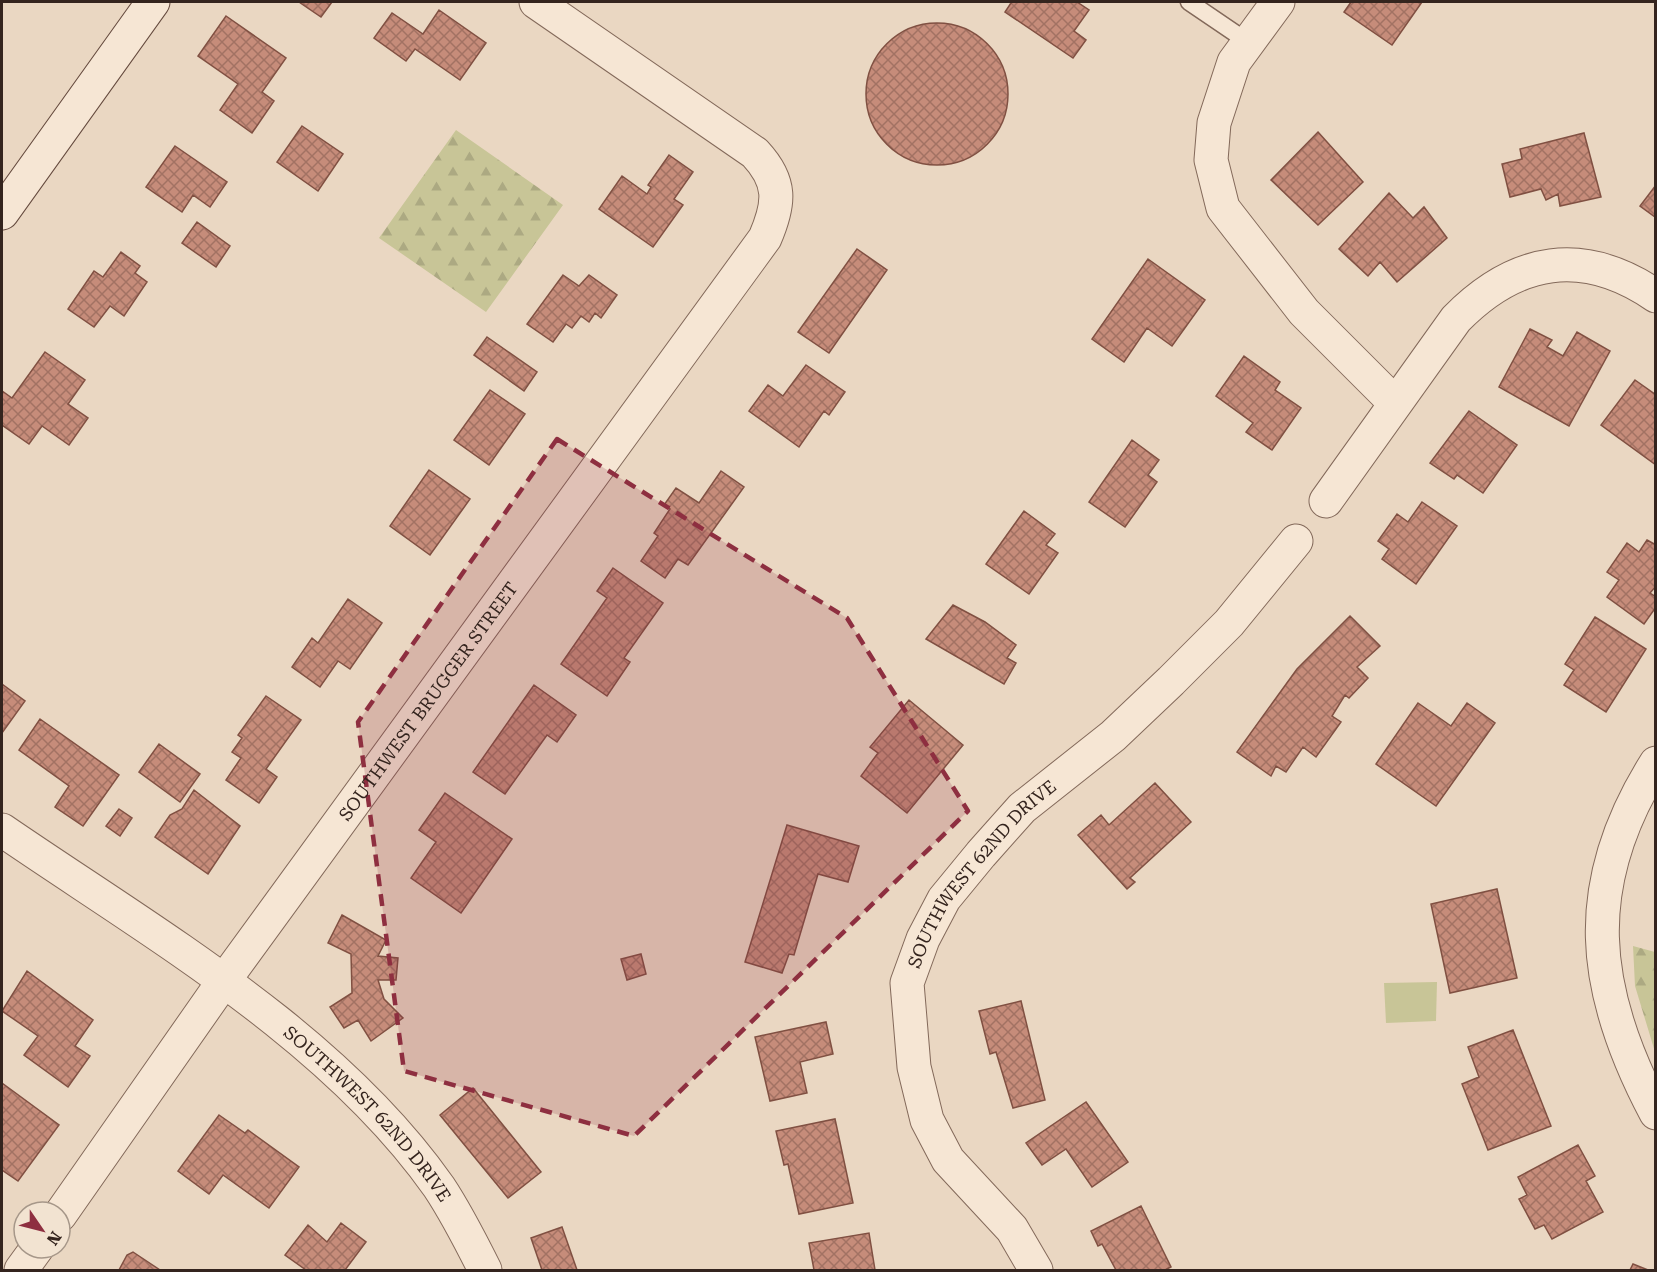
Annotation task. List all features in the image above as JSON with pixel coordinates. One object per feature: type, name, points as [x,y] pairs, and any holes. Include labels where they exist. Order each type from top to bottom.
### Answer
[{"type":"street","points":[[2,213],[153,2]]},
{"type":"street","name":"SOUTHWEST BRUGGER STREET","points":[[70,1200],[223,982],[765,238],[777,204],[775,183],[769,168],[754,153],[536,2]]},
{"type":"street","points":[[1278,2],[1234,62],[1214,123],[1211,160],[1223,207],[1304,312],[1395,403]]},
{"type":"street","points":[[1326,501],[1456,319],[1478,296],[1506,279],[1530,269],[1565,265],[1594,267],[1623,276],[1656,296]]},
{"type":"street","name":"SOUTHWEST 62ND DRIVE","points":[[1036,1270],[1012,1229],[948,1160],[927,1120],[914,1067],[906,982],[923,939],[944,899],[1022,808],[1113,736],[1172,681],[1228,623],[1296,541]]},
{"type":"street","points":[[1656,763],[1638,790],[1613,848],[1605,883],[1602,919],[1609,997],[1621,1040],[1656,1113]]},
{"type":"street","name":"SOUTHWEST 62ND DRIVE","points":[[2,830],[223,982],[285,1027],[333,1069],[389,1125],[438,1186],[461,1222],[485,1270]]},
{"type":"lane","points":[[1189,2],[1248,42]]},
{"type":"highlighted area","points":[[557,439],[847,618],[968,811],[634,1136],[404,1071],[358,722]]},
{"type":"green space","points":[[456,130],[563,205],[486,312],[379,238]]},
{"type":"green space","points":[[1633,946],[1655,952],[1655,1052],[1635,986]]},
{"type":"green space","points":[[1437,982],[1436,1021],[1386,1023],[1384,983]]},
{"type":"building","points":[[299,2],[332,2],[321,17]]},
{"type":"building","points":[[1009,2],[1077,2],[1089,10],[1074,31],[1086,40],[1073,58],[1005,12],[1011,3]]},
{"type":"building","points":[[1351,2],[1422,2],[1392,45],[1344,12]]},
{"type":"building","points":[[439,10],[486,43],[460,80],[415,49],[406,61],[374,38],[392,13],[423,34]]},
{"type":"building","points":[[226,16],[286,58],[262,92],[274,101],[252,133],[220,110],[238,84],[198,56]]},
{"type":"building","points":[[937,23],[964,28],[987,44],[1003,67],[1008,94],[1003,121],[987,144],[964,160],[937,165],[910,160],[887,144],[871,121],[866,94],[871,67],[887,44],[910,28]]},
{"type":"building","points":[[302,126],[343,154],[318,191],[277,162]]},
{"type":"building","points":[[1318,132],[1363,182],[1318,225],[1271,180]]},
{"type":"building","points":[[1584,133],[1601,197],[1560,206],[1558,194],[1546,200],[1541,189],[1510,197],[1502,164],[1522,159],[1520,149]]},
{"type":"building","points":[[175,146],[227,182],[210,207],[193,195],[182,212],[146,187]]},
{"type":"building","points":[[669,155],[693,172],[674,199],[683,205],[653,247],[599,209],[622,176],[647,194],[651,187],[648,185]]},
{"type":"building","points":[[1656,185],[1656,217],[1655,217],[1640,206]]},
{"type":"building","points":[[1389,193],[1413,218],[1424,207],[1447,238],[1397,282],[1380,262],[1368,276],[1339,249]]},
{"type":"building","points":[[197,222],[230,246],[216,267],[182,243]]},
{"type":"building","points":[[857,249],[887,270],[829,353],[798,332]]},
{"type":"building","points":[[121,252],[140,266],[135,273],[147,282],[124,316],[110,306],[94,327],[68,309],[94,271],[103,277]]},
{"type":"building","points":[[1148,259],[1205,300],[1172,346],[1147,328],[1124,362],[1092,339]]},
{"type":"building","points":[[563,275],[579,286],[589,275],[617,295],[601,318],[595,313],[589,322],[581,316],[572,328],[566,324],[553,342],[527,324]]},
{"type":"building","points":[[1530,329],[1552,340],[1547,347],[1563,356],[1577,332],[1610,351],[1569,426],[1499,387]]},
{"type":"building","points":[[487,337],[537,372],[524,391],[474,355]]},
{"type":"building","points":[[45,352],[85,380],[68,404],[88,418],[69,445],[42,426],[29,444],[2,425],[2,391],[12,398]]},
{"type":"building","points":[[1244,356],[1280,382],[1275,390],[1301,408],[1272,450],[1246,432],[1253,423],[1216,396]]},
{"type":"building","points":[[806,365],[845,392],[829,415],[824,411],[799,447],[749,411],[768,385],[783,396]]},
{"type":"building","points":[[1635,380],[1656,395],[1656,465],[1601,425]]},
{"type":"building","points":[[490,390],[525,414],[489,465],[454,440]]},
{"type":"building","points":[[1469,411],[1517,445],[1483,493],[1457,475],[1454,479],[1430,463]]},
{"type":"building","points":[[1132,440],[1159,460],[1148,475],[1157,482],[1125,527],[1089,502]]},
{"type":"building","points":[[429,470],[470,499],[430,555],[390,526]]},
{"type":"building","points":[[721,471],[744,487],[688,565],[678,559],[665,578],[641,561],[658,536],[654,533],[670,509],[664,505],[676,488],[699,503]]},
{"type":"building","points":[[1422,502],[1457,526],[1416,584],[1382,559],[1389,549],[1378,541],[1397,514],[1408,522]]},
{"type":"building","points":[[1024,511],[1055,534],[1046,545],[1058,553],[1029,594],[986,564]]},
{"type":"building","points":[[1647,540],[1656,545],[1656,586],[1650,593],[1656,597],[1656,607],[1644,624],[1607,597],[1619,580],[1607,572],[1627,543],[1639,552]]},
{"type":"building","points":[[613,568],[663,603],[624,658],[630,662],[607,696],[561,664],[607,598],[597,591]]},
{"type":"building","points":[[348,599],[382,623],[350,669],[338,661],[320,687],[292,667],[312,638],[318,643]]},
{"type":"building","points":[[953,605],[985,622],[1016,645],[1007,658],[1016,663],[1004,684],[926,639]]},
{"type":"building","points":[[1350,616],[1380,646],[1357,667],[1368,678],[1349,698],[1345,695],[1332,716],[1341,722],[1316,757],[1303,747],[1286,772],[1276,766],[1271,776],[1237,752],[1297,669]]},
{"type":"building","points":[[1595,617],[1646,649],[1606,712],[1564,685],[1574,670],[1565,664]]},
{"type":"building","points":[[2,684],[25,701],[2,733]]},
{"type":"building","points":[[534,685],[576,715],[557,742],[547,735],[505,794],[473,772]]},
{"type":"building","points":[[266,696],[301,720],[266,769],[277,777],[259,803],[226,780],[241,758],[232,752],[242,738],[238,735]]},
{"type":"building","points":[[909,700],[963,745],[907,813],[861,776],[878,753],[870,747]]},
{"type":"building","points":[[1418,703],[1451,726],[1467,703],[1495,723],[1436,806],[1376,764]]},
{"type":"building","points":[[40,719],[119,775],[83,826],[55,807],[69,786],[19,750]]},
{"type":"building","points":[[159,744],[200,774],[180,802],[139,772]]},
{"type":"building","points":[[1155,783],[1191,822],[1130,878],[1135,882],[1127,889],[1078,835],[1101,815],[1109,825]]},
{"type":"building","points":[[194,790],[240,826],[208,874],[155,837],[170,815],[182,809]]},
{"type":"building","points":[[445,793],[512,839],[461,913],[411,878],[436,842],[419,830]]},
{"type":"building","points":[[119,809],[132,818],[120,836],[106,826]]},
{"type":"building","points":[[787,825],[859,846],[848,882],[818,874],[794,955],[789,954],[782,973],[745,962]]},
{"type":"building","points":[[1497,889],[1517,978],[1450,993],[1431,904]]},
{"type":"building","points":[[342,915],[386,940],[378,956],[398,958],[396,980],[378,980],[384,999],[403,1018],[371,1041],[358,1020],[344,1028],[330,1007],[352,993],[351,954],[328,943]]},
{"type":"building","points":[[641,954],[646,974],[627,980],[621,959]]},
{"type":"building","points":[[27,971],[93,1020],[75,1046],[90,1056],[68,1087],[24,1055],[38,1036],[2,1011]]},
{"type":"building","points":[[1021,1001],[1045,1100],[1013,1108],[996,1052],[990,1054],[979,1011]]},
{"type":"building","points":[[826,1022],[833,1054],[800,1062],[807,1093],[770,1101],[755,1037]]},
{"type":"building","points":[[1513,1030],[1551,1126],[1488,1150],[1462,1084],[1479,1077],[1468,1047]]},
{"type":"building","points":[[2,1083],[59,1125],[18,1181],[2,1170]]},
{"type":"building","points":[[473,1088],[541,1172],[508,1198],[440,1115]]},
{"type":"building","points":[[1086,1102],[1128,1162],[1092,1187],[1066,1149],[1042,1165],[1026,1143]]},
{"type":"building","points":[[219,1115],[245,1133],[248,1130],[299,1167],[269,1208],[223,1175],[209,1194],[178,1171]]},
{"type":"building","points":[[835,1119],[853,1203],[799,1214],[788,1164],[784,1165],[776,1131]]},
{"type":"building","points":[[1578,1145],[1595,1176],[1586,1181],[1603,1212],[1552,1239],[1544,1225],[1535,1229],[1519,1199],[1527,1195],[1518,1177]]},
{"type":"building","points":[[1141,1206],[1171,1267],[1165,1270],[1116,1270],[1102,1244],[1098,1246],[1091,1231]]},
{"type":"building","points":[[341,1223],[366,1242],[345,1270],[306,1270],[285,1255],[308,1225],[327,1242]]},
{"type":"building","points":[[562,1227],[577,1270],[542,1270],[531,1238]]},
{"type":"building","points":[[869,1233],[875,1270],[814,1270],[809,1243]]},
{"type":"building","points":[[133,1252],[160,1270],[119,1270],[127,1255]]},
{"type":"building","points":[[1633,1264],[1648,1270],[1630,1270]]}]
